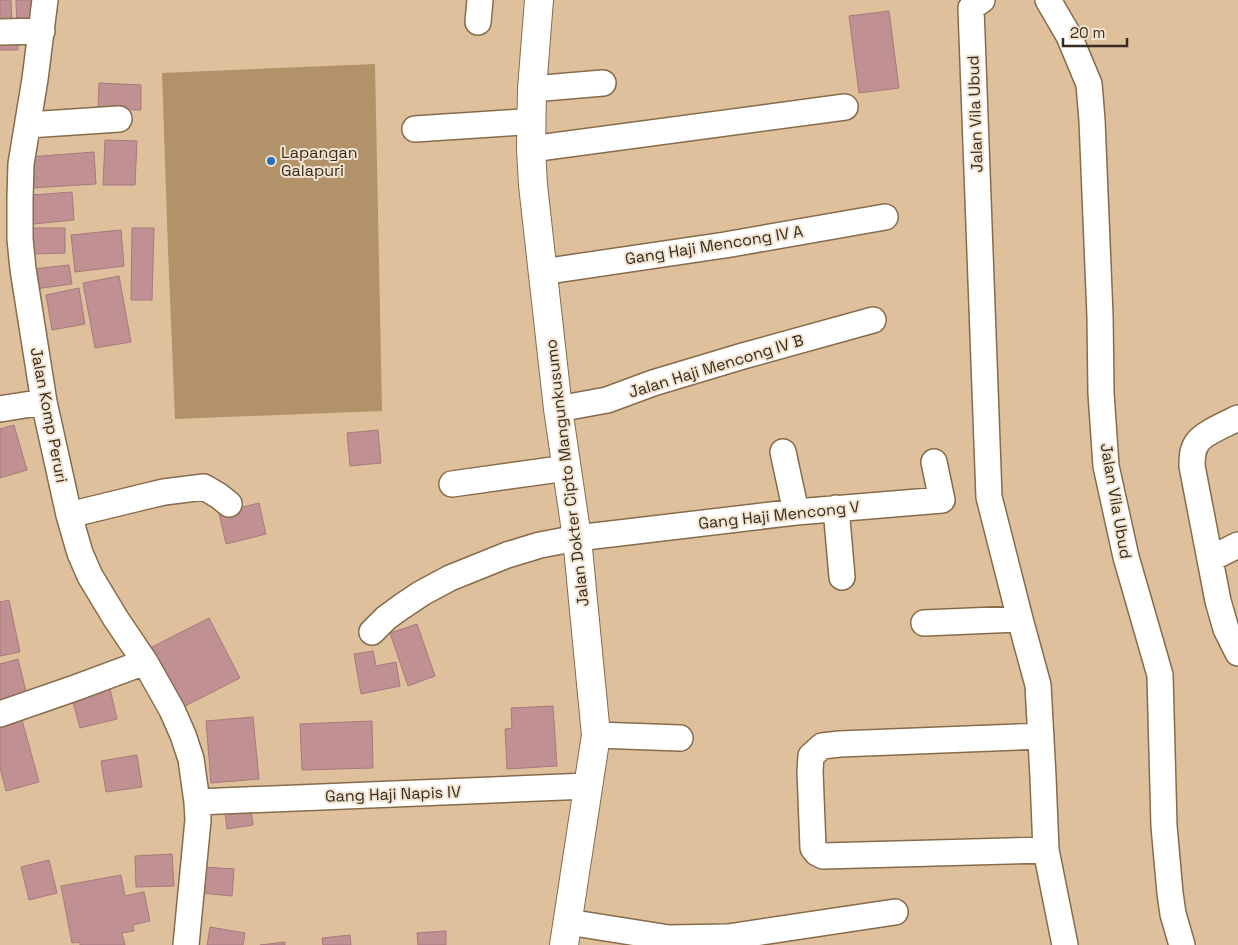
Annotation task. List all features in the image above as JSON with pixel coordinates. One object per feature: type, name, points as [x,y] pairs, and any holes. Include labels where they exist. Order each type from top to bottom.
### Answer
[{"type":"main road","name":"Jalan Dokter Cipto Mangunkusumo","points":[[539,0],[532,89],[531,149],[533,185],[558,409],[577,538],[596,735],[566,934]]},
{"type":"street","name":"Jalan Komp Peruri","points":[[45,0],[42,31],[21,164],[20,240],[26,292],[44,402],[69,516],[80,553],[90,576],[145,662],[172,710],[191,759],[198,820],[186,945]]},
{"type":"street","name":"Jalan Vila Ubud","points":[[982,0],[971,8],[971,14],[989,496],[1038,685],[1046,850],[1065,945]]},
{"type":"street","name":"Jalan Vila Ubud","points":[[1048,0],[1069,36],[1089,84],[1100,316],[1101,393],[1106,466],[1126,557],[1160,676],[1164,826],[1172,907],[1182,945]]},
{"type":"street","points":[[0,32],[42,31]]},
{"type":"street","points":[[532,89],[603,83]]},
{"type":"street","points":[[531,149],[845,107]]},
{"type":"street","points":[[28,126],[119,119]]},
{"type":"street","points":[[415,129],[532,121]]},
{"type":"street","name":"Gang Haji Mencong IV A","points":[[542,272],[725,245],[885,217]]},
{"type":"street","name":"Jalan Haji Mencong IV B","points":[[558,409],[607,400],[743,356],[873,320]]},
{"type":"street","points":[[0,408],[44,402]]},
{"type":"street","points":[[1238,418],[1198,441],[1193,452],[1192,466],[1216,592],[1226,628],[1238,652]]},
{"type":"street","points":[[783,452],[796,512]]},
{"type":"street","name":"Gang Haji Mencong V","points":[[372,632],[401,607],[450,578],[507,555],[540,545],[577,538],[796,512],[942,500],[934,462]]},
{"type":"street","points":[[452,484],[567,468]]},
{"type":"street","points":[[69,516],[164,492],[204,488],[229,504]]},
{"type":"street","points":[[836,508],[842,577]]},
{"type":"street","points":[[1210,559],[1238,545]]},
{"type":"street","points":[[924,623],[1020,619]]},
{"type":"street","points":[[0,714],[145,662]]},
{"type":"street","points":[[596,735],[680,738]]},
{"type":"street","points":[[1041,736],[822,746],[812,756],[810,771],[813,848],[816,853],[823,856],[1046,850]]},
{"type":"street","name":"Gang Haji Napis IV","points":[[197,802],[588,786]]},
{"type":"street","points":[[566,934],[669,938],[728,937],[895,912]]},
{"type":"shaded area","name":"Lapangan Galapuri","points":[[375,64],[382,411],[175,419],[162,73]]},
{"type":"building","points":[[0,0],[11,0],[12,26],[0,27]]},
{"type":"building","points":[[16,0],[40,0],[41,27],[17,28]]},
{"type":"building","points":[[889,11],[899,88],[859,93],[849,16]]},
{"type":"building","points":[[0,37],[18,37],[18,50],[0,50]]},
{"type":"building","points":[[99,83],[141,85],[141,110],[98,109]]},
{"type":"building","points":[[105,140],[137,141],[135,185],[103,185]]},
{"type":"building","points":[[94,152],[96,184],[31,188],[29,157]]},
{"type":"building","points":[[72,192],[74,220],[33,224],[31,195]]},
{"type":"building","points":[[33,228],[65,228],[65,253],[33,254]]},
{"type":"building","points":[[132,228],[154,228],[152,300],[131,300]]},
{"type":"building","points":[[121,230],[124,266],[75,272],[71,235]]},
{"type":"building","points":[[69,265],[72,284],[35,289],[33,269]]},
{"type":"building","points":[[119,276],[131,342],[95,348],[83,283]]},
{"type":"building","points":[[79,288],[85,324],[52,330],[46,295]]},
{"type":"building","points":[[14,425],[27,470],[0,478],[0,429]]},
{"type":"building","points":[[378,430],[381,463],[350,466],[347,433]]},
{"type":"building","points":[[259,503],[266,534],[226,544],[219,513]]},
{"type":"building","points":[[9,600],[20,652],[0,656],[0,602]]},
{"type":"building","points":[[209,618],[240,678],[183,707],[152,647]]},
{"type":"building","points":[[417,624],[435,676],[408,686],[390,633]]},
{"type":"building","points":[[373,651],[376,666],[396,662],[400,686],[361,694],[354,654]]},
{"type":"building","points":[[18,659],[28,700],[0,707],[0,664]]},
{"type":"building","points":[[110,689],[117,719],[80,728],[72,699]]},
{"type":"building","points":[[553,706],[557,766],[507,769],[505,729],[512,728],[511,708]]},
{"type":"building","points":[[253,717],[259,779],[211,783],[206,721]]},
{"type":"building","points":[[22,720],[39,782],[6,791],[0,768],[0,726]]},
{"type":"building","points":[[372,721],[373,768],[302,770],[300,724]]},
{"type":"building","points":[[137,755],[142,787],[106,792],[101,761]]},
{"type":"building","points":[[250,801],[253,825],[227,829],[224,804]]},
{"type":"building","points":[[172,854],[174,886],[136,887],[135,856]]},
{"type":"building","points":[[49,860],[57,893],[29,900],[21,867]]},
{"type":"building","points":[[204,867],[234,869],[232,896],[201,893]]},
{"type":"building","points":[[121,875],[125,896],[144,892],[150,921],[133,925],[134,931],[122,933],[125,945],[80,945],[80,942],[72,943],[61,886]]},
{"type":"building","points":[[210,927],[245,933],[243,945],[207,945]]},
{"type":"building","points":[[446,931],[446,945],[418,945],[417,933]]},
{"type":"building","points":[[350,935],[351,945],[323,945],[322,938]]},
{"type":"building","points":[[285,942],[285,945],[260,945]]},
{"type":"place","name":"Lapangan Galapuri","points":[[271,161]]}]
